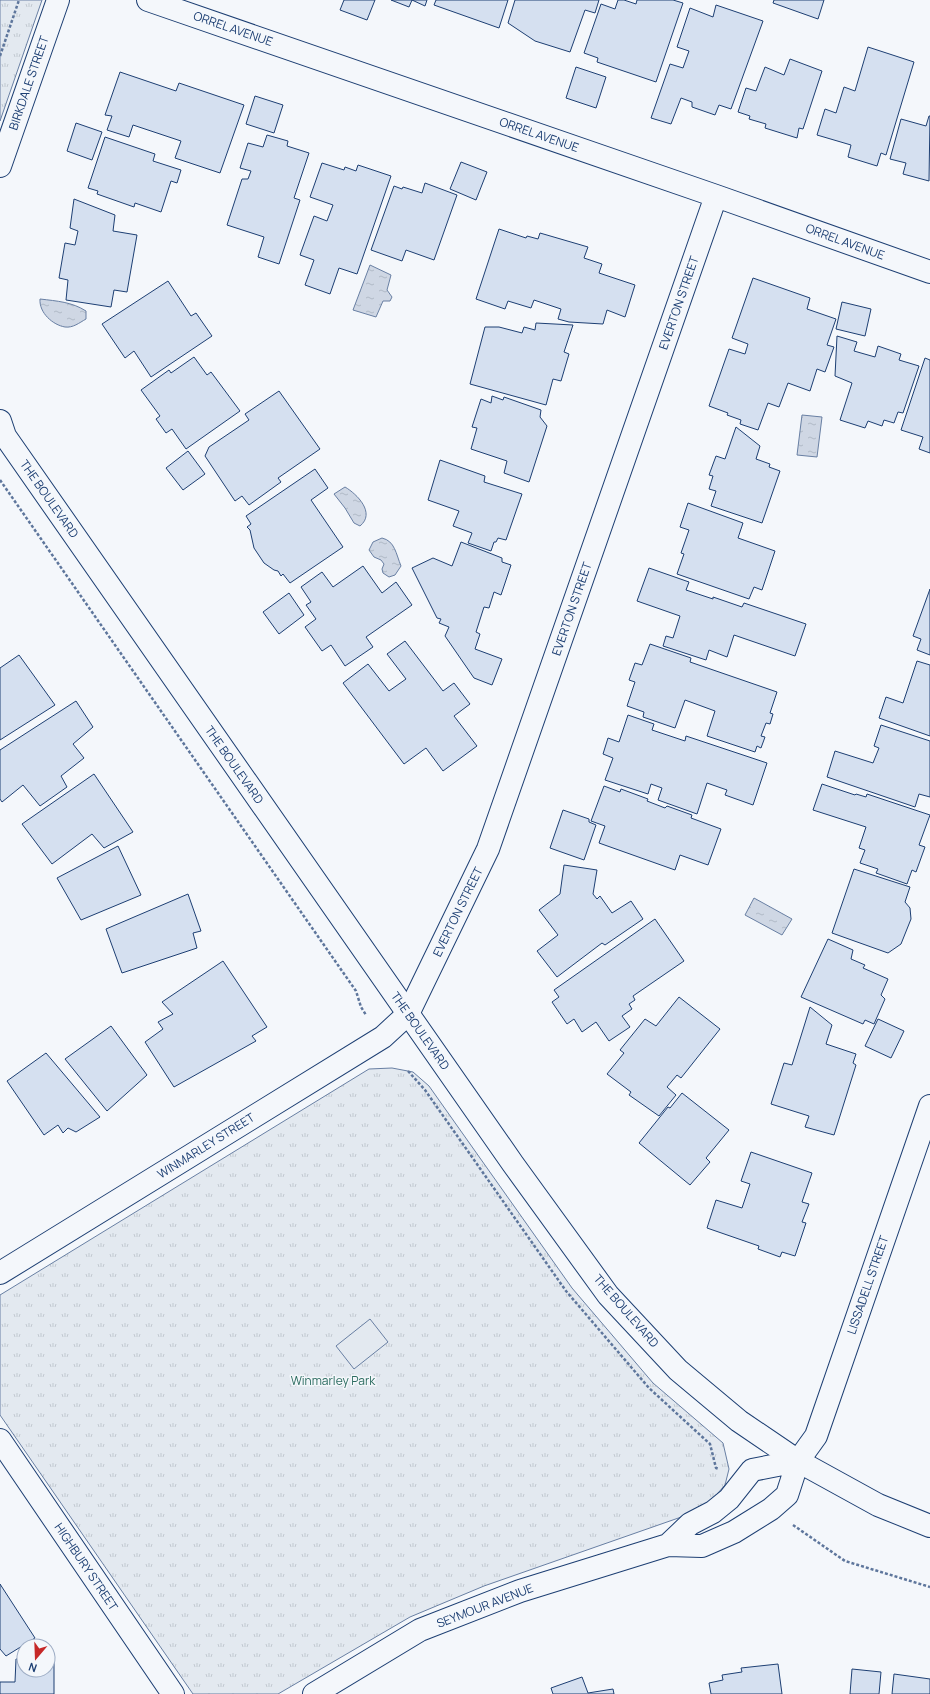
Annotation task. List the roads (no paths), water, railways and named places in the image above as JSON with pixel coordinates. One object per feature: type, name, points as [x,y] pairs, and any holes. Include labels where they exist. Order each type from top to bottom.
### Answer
[{"type":"street","name":"BIRKDALE STREET","points":[[0,166],[58,0]]},
{"type":"street","name":"ORREL AVENUE","points":[[148,0],[716,196],[930,272]]},
{"type":"street","name":"EVERTON STREET","points":[[408,1014],[488,849],[716,196]]},
{"type":"street","name":"THE BOULEVARD","points":[[2,430],[513,1164],[608,1295],[678,1370],[739,1421],[798,1461],[878,1505],[930,1526]]},
{"type":"street","name":"WINMARLEY STREET","points":[[0,1272],[383,1037],[408,1014]]},
{"type":"street","name":"LISSADELL STREET","points":[[798,1461],[816,1436],[930,1106]]},
{"type":"street","name":"HIGHBURY STREET","points":[[0,1440],[173,1694]]},
{"type":"street","name":"SEYMOUR AVENUE","points":[[314,1694],[420,1630],[520,1591],[668,1546],[702,1546],[734,1532],[771,1509],[787,1495],[798,1461],[752,1470],[729,1499],[713,1512],[690,1524],[668,1546]]},
{"type":"water","points":[[370,265],[391,275],[387,290],[392,297],[390,301],[383,301],[376,317],[353,310]]},
{"type":"water","points":[[40,299],[64,302],[81,308],[86,311],[86,319],[71,327],[60,326],[48,318],[44,313],[40,304]]},
{"type":"water","points":[[802,415],[822,417],[817,457],[797,455]]},
{"type":"water","points":[[345,487],[355,494],[363,504],[366,515],[360,526],[354,523],[334,494]]},
{"type":"water","points":[[382,538],[390,542],[401,566],[395,575],[389,577],[383,573],[382,569],[384,564],[381,560],[374,557],[369,550],[373,542]]},
{"type":"water","points":[[754,898],[792,919],[782,935],[745,915]]},
{"type":"park label","name":"Winmarley Park","points":[[333,1381]]}]
